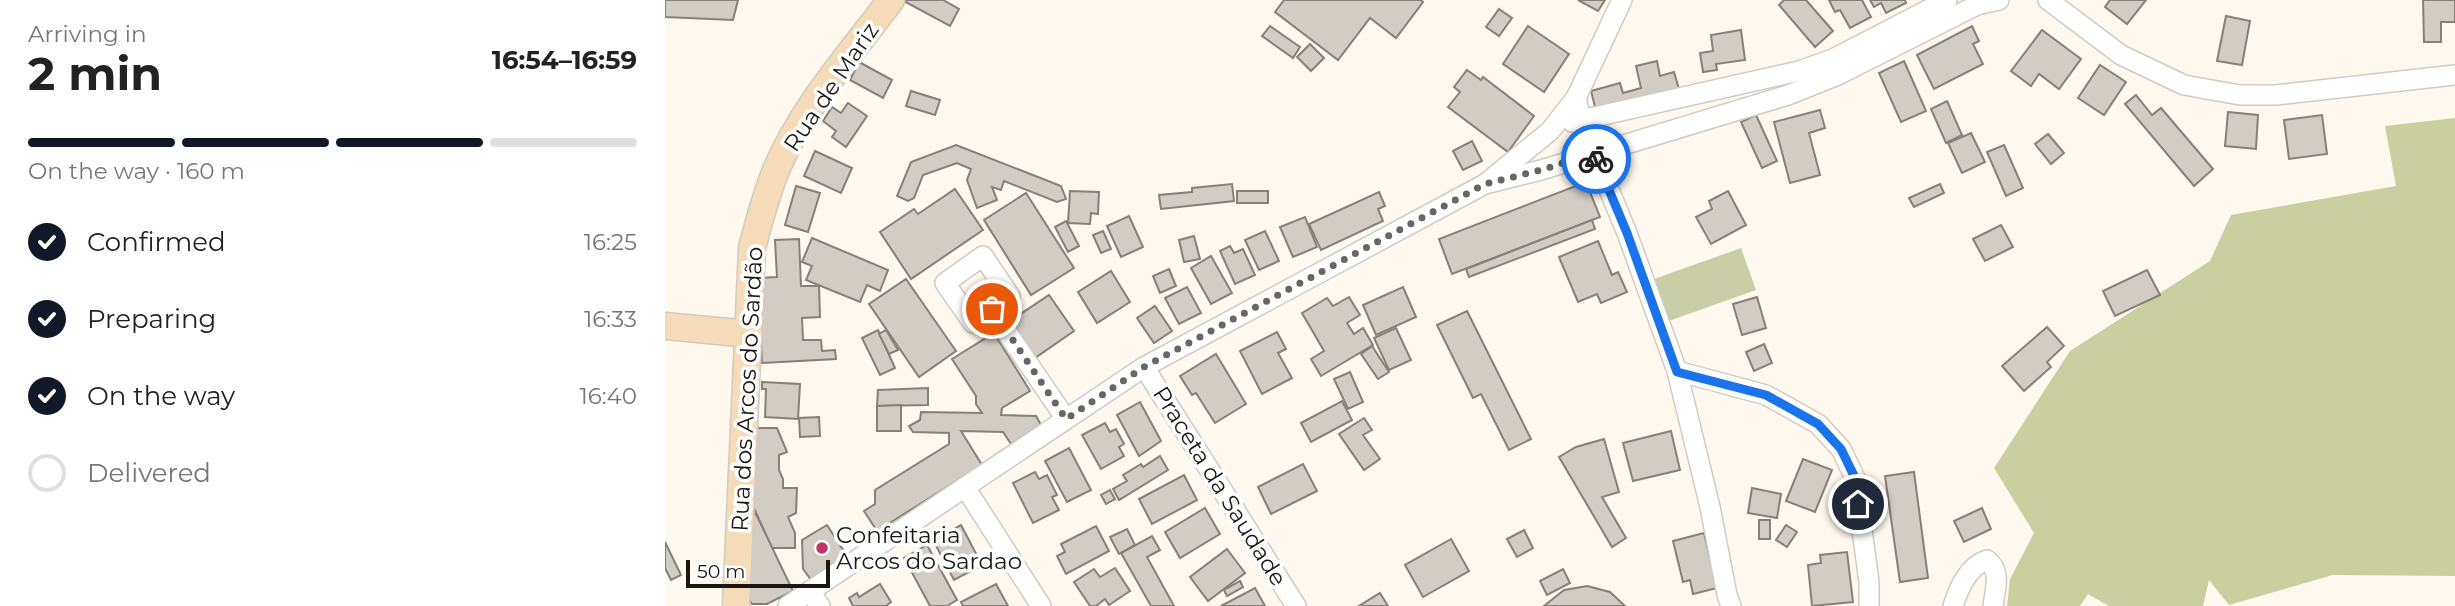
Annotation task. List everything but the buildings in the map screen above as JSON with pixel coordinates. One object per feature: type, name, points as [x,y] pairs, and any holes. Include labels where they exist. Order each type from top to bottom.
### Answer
[{"type":"main road","name":"Rua de Mariz","points":[[760,215],[777,168],[805,116],[891,0]]},
{"type":"main road","name":"Rua dos Arcos do Sardão","points":[[736,606],[752,248],[760,215]]},
{"type":"main road","points":[[665,326],[749,334]]},
{"type":"street","points":[[788,606],[815,598],[965,487],[1144,367],[1485,184],[1550,131],[1576,99],[1622,0]]},
{"type":"street","points":[[1485,184],[1541,170],[1788,95],[1838,75],[1863,53],[1947,0]]},
{"type":"street","points":[[1550,131],[1581,118],[1799,71],[1833,59],[1863,53],[1977,5],[1999,0]]},
{"type":"street","points":[[2048,0],[2121,55],[2184,85],[2240,95],[2276,95],[2455,75]]},
{"type":"street","points":[[1576,99],[1677,372],[1731,606]]},
{"type":"street","points":[[992,309],[1066,419]]},
{"type":"street","name":"Praceta da Saudade","points":[[1144,367],[1296,606]]},
{"type":"street","points":[[1677,372],[1766,395],[1818,424],[1841,449],[1855,478],[1869,582],[1869,606]]},
{"type":"street","points":[[965,487],[1041,606]]},
{"type":"street","points":[[1953,606],[1971,571],[1979,562],[1987,560],[1994,565],[1997,574],[1993,606]]},
{"type":"green space","points":[[2455,118],[2455,576],[2333,575],[2229,605],[2209,580],[2203,606],[2109,606],[2088,594],[2080,606],[2007,606],[2010,579],[2034,533],[1994,468],[2070,351],[2210,261],[2231,215],[2396,186],[2385,126]]},
{"type":"green space","points":[[1741,248],[1756,290],[1669,321],[1654,279]]},
{"type":"way so far","points":[[992,309],[1066,419],[1144,367],[1485,184],[1594,153],[1596,159]]},
{"type":"place","name":"Confeitaria Arcos do Sardao","points":[[822,548]]},
{"type":"route","points":[[1596,159],[1627,233],[1677,372],[1766,395],[1818,424],[1841,449],[1855,478],[1858,504]]}]
